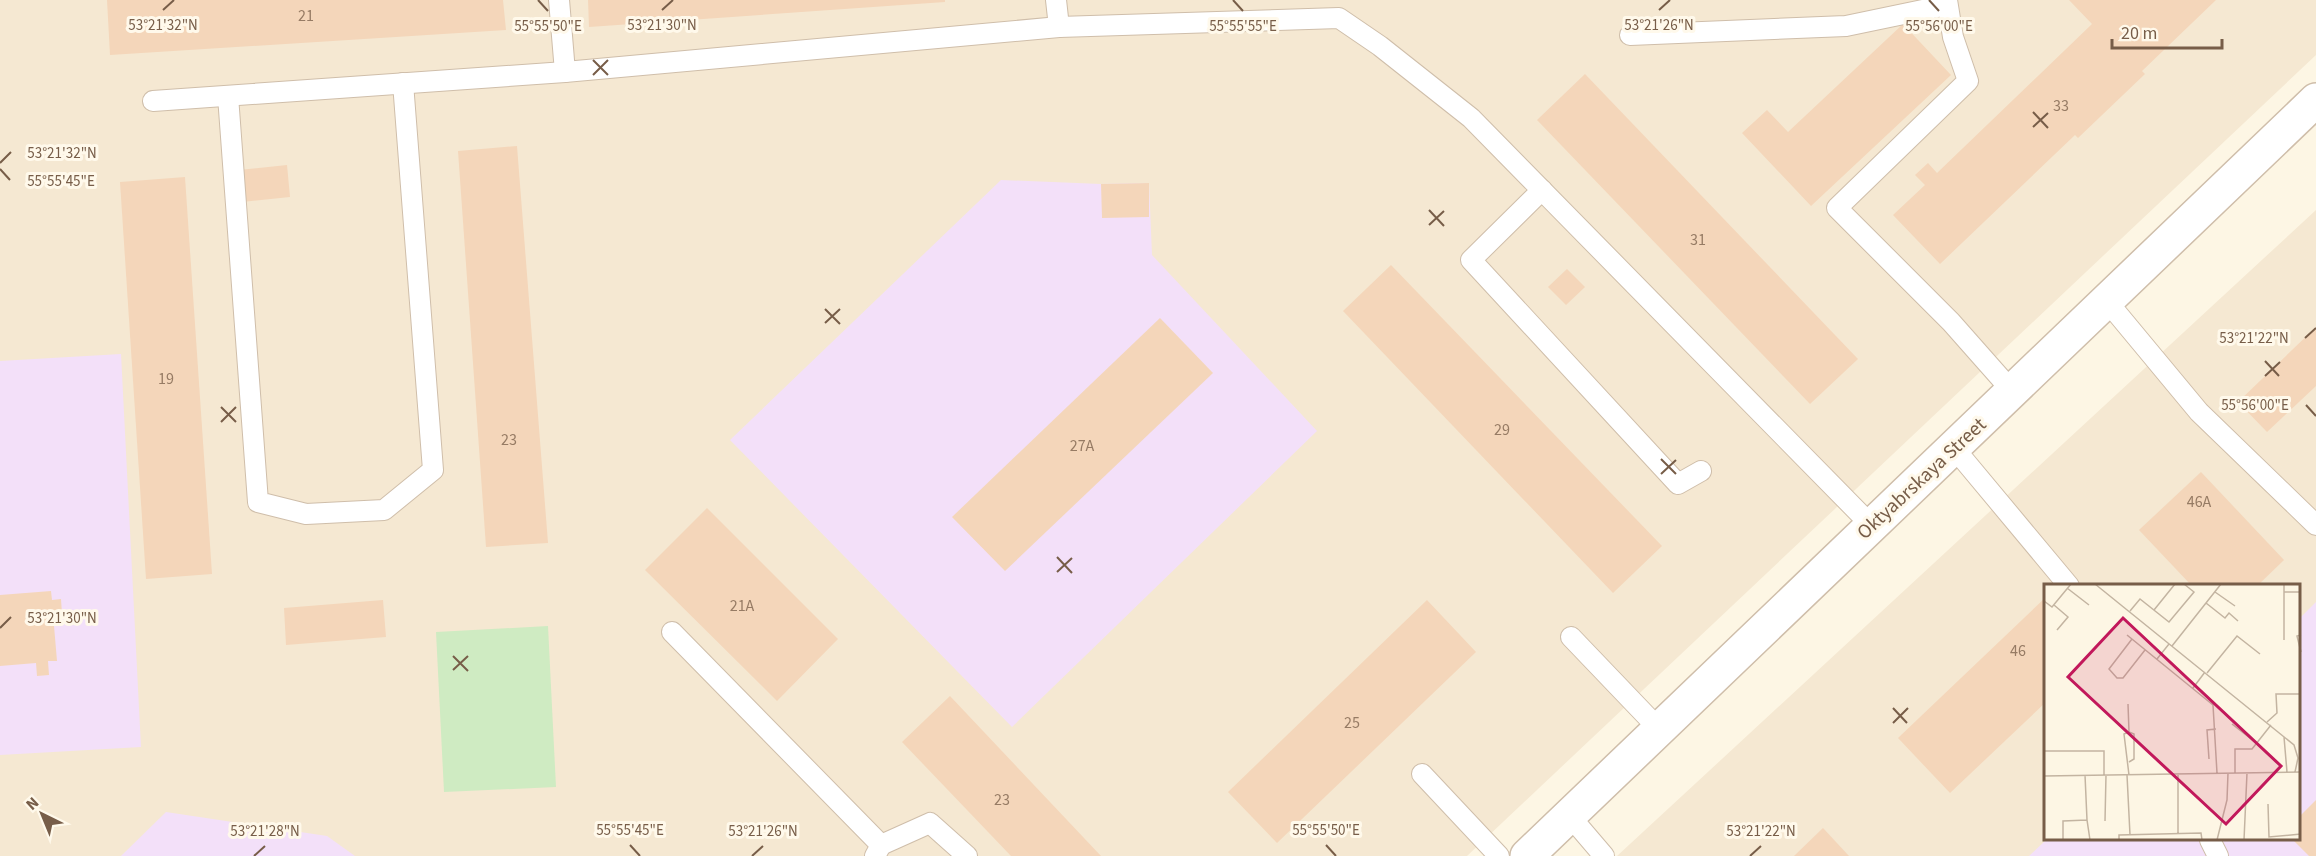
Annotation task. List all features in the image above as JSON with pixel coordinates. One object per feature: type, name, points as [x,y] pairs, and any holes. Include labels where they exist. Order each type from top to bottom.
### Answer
[{"type":"street","name":"Oktyabrskaya Street","points":[[1527,856],[2316,100]]},
{"type":"lane","points":[[560,0],[565,72]]},
{"type":"lane","points":[[1056,0],[1059,27]]},
{"type":"lane","points":[[1630,35],[1846,26],[1947,2],[1953,37],[1968,81],[1838,208],[1951,322],[2012,391]]},
{"type":"lane","points":[[153,101],[565,72],[1059,27],[1338,18],[1380,46],[1471,118],[1871,525]]},
{"type":"lane","points":[[228,96],[258,502],[306,514],[384,510],[433,470],[403,84]]},
{"type":"lane","points":[[1542,190],[1471,260],[1678,484],[1701,471]]},
{"type":"lane","points":[[2106,300],[2199,412],[2316,525]]},
{"type":"lane","points":[[1954,448],[2067,584]]},
{"type":"lane","points":[[672,632],[878,850],[930,823],[967,856]]},
{"type":"lane","points":[[1571,637],[1659,729]]},
{"type":"lane","points":[[1422,774],[1499,856]]},
{"type":"lane","points":[[1569,815],[1604,856]]},
{"type":"lane","points":[[2210,841],[2218,856]]},
{"type":"shaded area","points":[[0,0],[2316,0],[2316,55],[1467,856],[0,856]]},
{"type":"shaded area","points":[[1001,180],[1101,184],[1149,183],[1152,255],[1317,431],[1012,727],[730,440]]},
{"type":"shaded area","points":[[2316,210],[2316,856],[1617,856]]},
{"type":"shaded area","points":[[121,354],[141,747],[0,755],[0,361]]},
{"type":"shaded area","points":[[2316,602],[2316,856],[2029,856],[2045,841],[2301,841],[2301,617]]},
{"type":"shaded area","points":[[166,812],[327,836],[355,856],[121,856]]},
{"type":"green space","points":[[548,626],[556,787],[444,792],[436,632]]},
{"type":"building","points":[[107,0],[503,0],[506,30],[110,55]]},
{"type":"building","points":[[588,0],[945,0],[945,2],[589,27]]},
{"type":"building","points":[[2069,0],[2216,0],[2142,71],[2145,74],[2078,138],[2075,135],[1940,264],[1893,215],[1925,185],[1915,175],[1928,163],[1937,173],[2092,24]]},
{"type":"building","points":[[1903,24],[1951,75],[1811,206],[1742,133],[1767,110],[1788,132]]},
{"type":"building","points":[[1585,74],[1858,359],[1810,404],[1537,120]]},
{"type":"building","points":[[517,146],[548,543],[486,547],[458,151]]},
{"type":"building","points":[[287,165],[290,197],[242,202],[239,170]]},
{"type":"building","points":[[185,177],[212,574],[146,579],[120,182]]},
{"type":"building","points":[[1149,183],[1149,217],[1102,218],[1101,184]]},
{"type":"building","points":[[1391,265],[1662,546],[1613,593],[1343,311]]},
{"type":"building","points":[[1567,269],[1585,287],[1566,305],[1548,287]]},
{"type":"building","points":[[1160,318],[1213,373],[1005,571],[952,517]]},
{"type":"building","points":[[2316,327],[2316,386],[2267,432],[2238,402]]},
{"type":"building","points":[[2201,472],[2284,560],[2259,584],[2190,584],[2139,530]]},
{"type":"building","points":[[707,508],[838,639],[777,701],[645,570]]},
{"type":"building","points":[[51,591],[52,600],[61,599],[62,614],[53,614],[57,661],[48,661],[49,675],[37,676],[36,663],[0,666],[0,595]]},
{"type":"building","points":[[2044,599],[2044,704],[1950,793],[1898,738]]},
{"type":"building","points":[[383,600],[386,637],[286,645],[284,608]]},
{"type":"building","points":[[1427,600],[1476,652],[1277,843],[1228,792]]},
{"type":"building","points":[[950,696],[1101,856],[1011,856],[902,742]]},
{"type":"building","points":[[2316,800],[2316,856],[2309,856],[2294,841],[2301,841],[2301,815]]},
{"type":"building","points":[[1823,828],[1849,856],[1794,856]]}]
